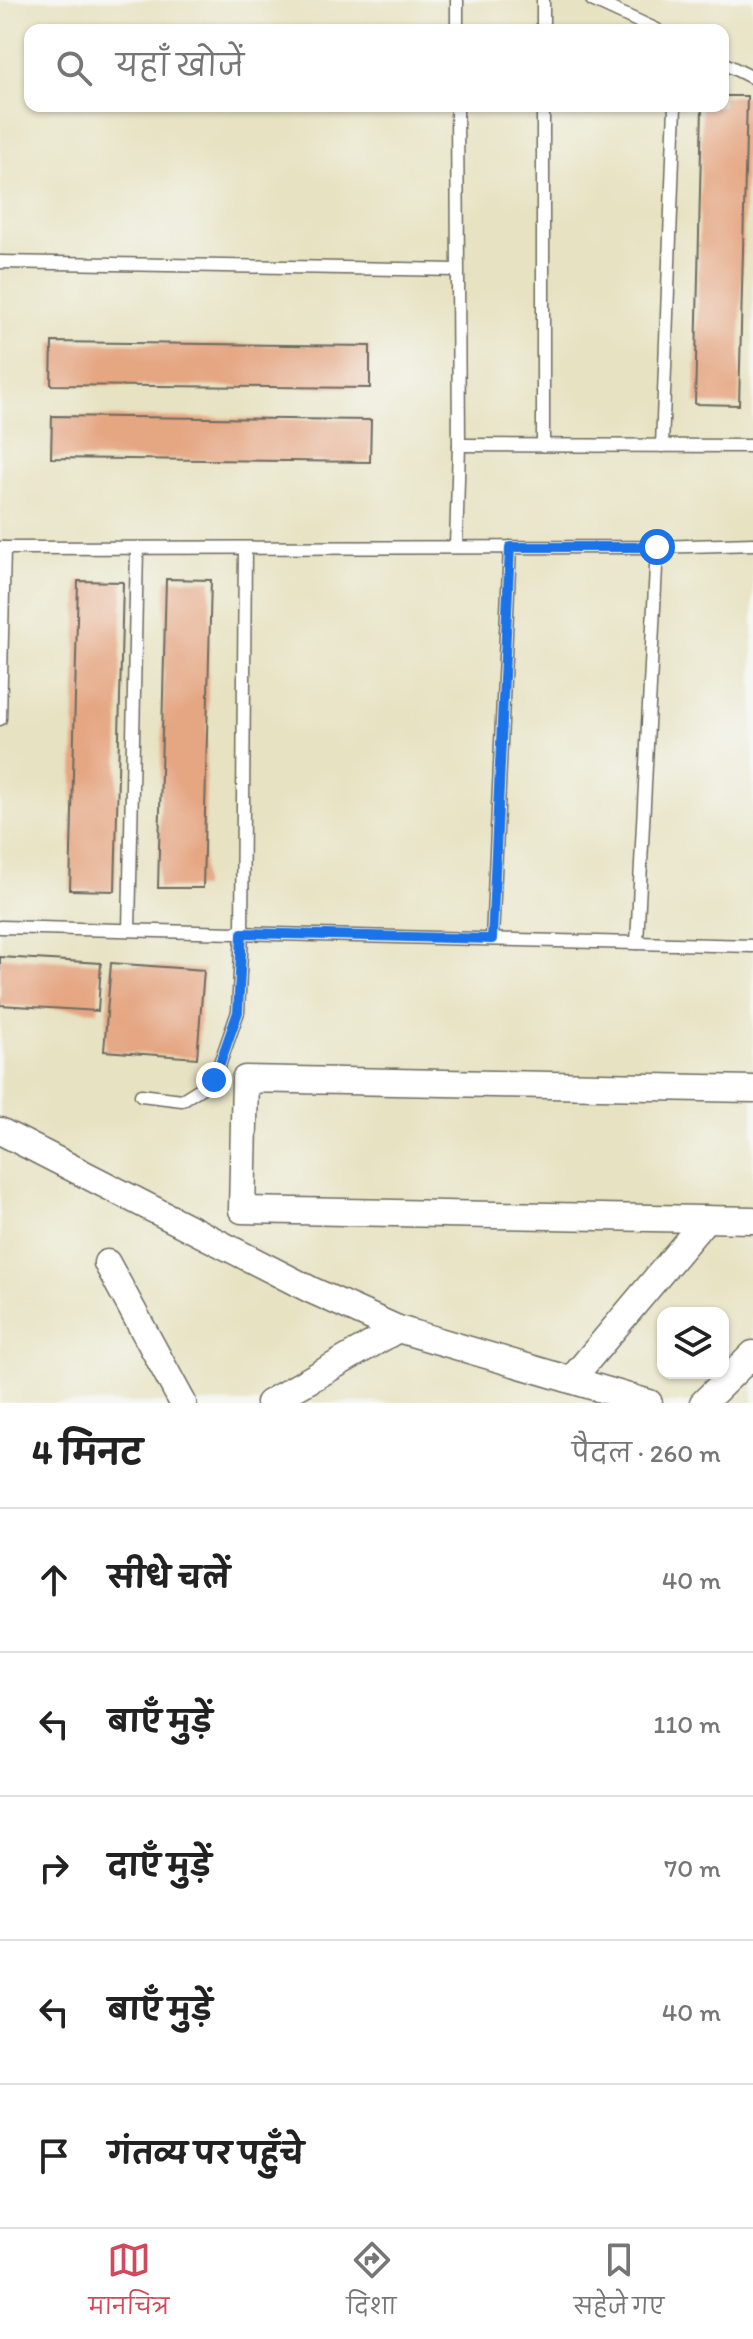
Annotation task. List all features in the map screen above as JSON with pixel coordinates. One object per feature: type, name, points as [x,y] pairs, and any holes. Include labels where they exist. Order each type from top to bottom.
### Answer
[{"type":"street","points":[[753,1089],[245,1079],[242,1210],[753,1220]]},
{"type":"street","points":[[0,1131],[311,1290],[398,1329],[571,1380],[596,1397],[649,1403]]},
{"type":"street","points":[[571,1380],[706,1219]]},
{"type":"street","points":[[107,1263],[183,1403]]},
{"type":"street","points":[[269,1403],[398,1329]]},
{"type":"street","points":[[703,1403],[753,1354]]},
{"type":"lane","points":[[457,0],[457,24]]},
{"type":"lane","points":[[543,0],[543,24]]},
{"type":"lane","points":[[592,0],[644,24]]},
{"type":"lane","points":[[729,66],[753,78]]},
{"type":"lane","points":[[456,547],[459,445],[457,112]]},
{"type":"lane","points":[[543,112],[543,445]]},
{"type":"lane","points":[[662,446],[675,112]]},
{"type":"lane","points":[[0,262],[456,270]]},
{"type":"lane","points":[[459,445],[753,446]]},
{"type":"lane","points":[[0,719],[2,548],[657,547],[753,544]]},
{"type":"lane","points":[[492,939],[510,547]]},
{"type":"lane","points":[[637,943],[657,547]]},
{"type":"lane","points":[[129,930],[137,548]]},
{"type":"lane","points":[[141,1095],[182,1100],[214,1080],[238,1012],[242,933],[245,548]]},
{"type":"lane","points":[[0,927],[753,946]]},
{"type":"building","points":[[729,96],[747,96],[739,405],[695,404],[702,112],[729,112]]},
{"type":"building","points":[[52,342],[370,346],[370,388],[51,385]]},
{"type":"building","points":[[52,416],[371,420],[370,462],[51,458]]},
{"type":"building","points":[[166,579],[211,580],[203,888],[158,888]]},
{"type":"building","points":[[78,581],[123,582],[115,891],[70,890]]},
{"type":"building","points":[[0,957],[101,963],[98,1011],[0,1005]]},
{"type":"building","points":[[111,963],[204,970],[197,1058],[104,1051]]},
{"type":"route","points":[[214,1080],[238,1012],[242,933],[492,939],[510,547],[657,547]]}]
